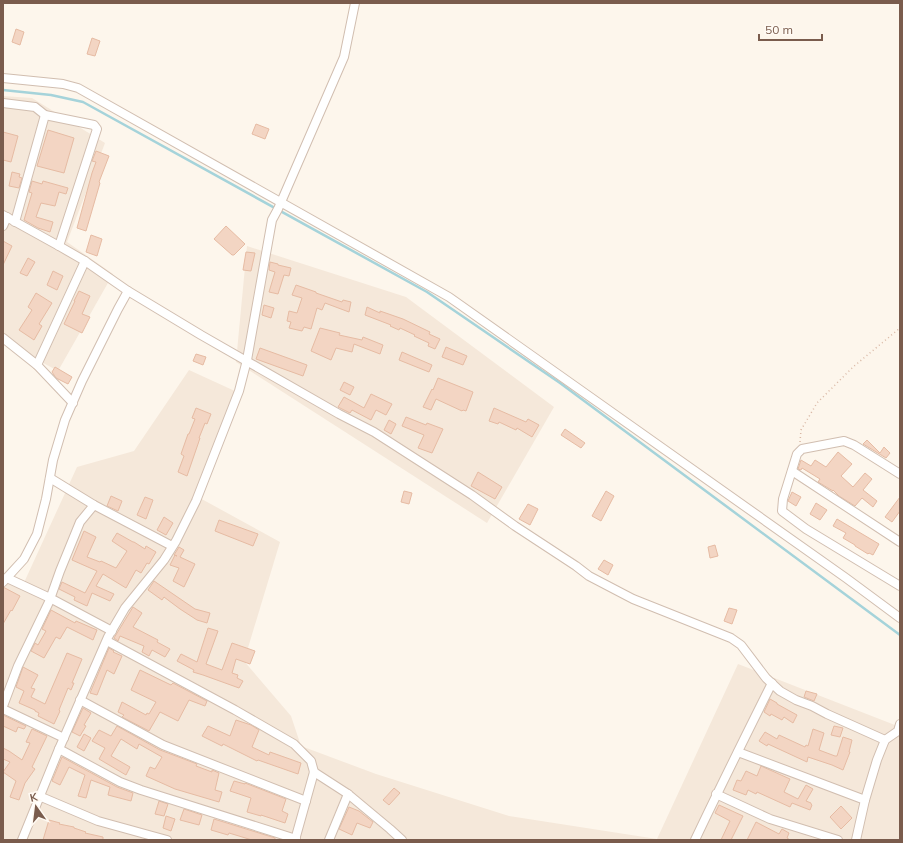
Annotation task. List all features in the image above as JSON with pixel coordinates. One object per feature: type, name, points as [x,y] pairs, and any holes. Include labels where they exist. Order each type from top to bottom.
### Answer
[{"type":"street","points":[[22,840],[58,749],[112,631],[125,608],[164,560],[196,501],[239,390],[247,360],[272,220],[344,57],[355,3]]},
{"type":"street","points":[[3,78],[63,84],[78,88],[279,205],[449,297],[839,573],[900,618]]},
{"type":"street","points":[[3,103],[35,107],[45,114],[94,126],[97,129],[59,246]]},
{"type":"street","points":[[15,222],[45,114]]},
{"type":"street","points":[[3,226],[5,216],[85,261],[128,291],[201,335],[339,414],[374,432],[472,495],[589,576],[633,599],[731,638],[741,645],[766,678],[780,691],[796,700],[885,740]]},
{"type":"street","points":[[37,365],[85,261]]},
{"type":"street","points":[[112,631],[50,598],[5,580],[24,559],[37,534],[46,499],[53,460],[65,420],[102,341],[128,291]]},
{"type":"street","points":[[3,338],[37,365],[73,402]]},
{"type":"street","points":[[900,474],[844,441],[802,449],[798,454],[792,471],[783,500],[782,511],[806,529],[900,586]]},
{"type":"street","points":[[792,471],[900,542]]},
{"type":"street","points":[[50,478],[94,505],[172,546]]},
{"type":"street","points":[[64,738],[3,708],[18,666],[50,598],[80,522],[94,505]]},
{"type":"street","points":[[58,749],[120,782],[296,840],[314,772],[310,761],[294,744],[235,710],[107,641]]},
{"type":"street","points":[[697,839],[716,794],[772,683]]},
{"type":"street","points":[[80,700],[163,745],[306,801]]},
{"type":"street","points":[[856,840],[865,800],[877,760],[885,740],[898,731],[900,724]]},
{"type":"street","points":[[738,752],[865,800]]},
{"type":"street","points":[[314,772],[348,794],[402,840]]},
{"type":"street","points":[[329,840],[348,794]]},
{"type":"street","points":[[716,794],[770,819],[838,840]]},
{"type":"street","points":[[39,796],[98,821],[167,840]]},
{"type":"path","points":[[802,449],[799,440],[800,430],[817,403],[853,367],[900,328]]},
{"type":"shaded area","points":[[3,96],[32,98],[105,143],[67,242],[113,274],[58,371],[3,341]]},
{"type":"shaded area","points":[[247,246],[406,297],[554,407],[487,523],[236,362]]},
{"type":"shaded area","points":[[189,370],[237,392],[198,497],[280,542],[244,661],[291,716],[301,746],[376,774],[509,816],[657,839],[738,664],[900,727],[900,840],[3,840],[3,581],[22,587],[77,467],[134,451]]},
{"type":"building","points":[[16,29],[24,32],[20,45],[12,42]]},
{"type":"building","points":[[92,38],[100,41],[95,56],[87,54]]},
{"type":"building","points":[[256,124],[269,129],[265,139],[252,134]]},
{"type":"building","points":[[48,130],[74,138],[64,173],[37,166]]},
{"type":"building","points":[[3,132],[18,136],[11,162],[3,160]]},
{"type":"building","points":[[96,151],[109,156],[99,182],[100,183],[86,231],[77,228],[96,162],[92,161]]},
{"type":"building","points":[[12,172],[20,174],[19,177],[22,178],[19,188],[9,186]]},
{"type":"building","points":[[32,181],[42,184],[43,181],[68,188],[66,194],[59,192],[55,206],[41,203],[36,217],[53,222],[50,232],[38,228],[24,220],[32,193],[29,192]]},
{"type":"building","points":[[226,226],[245,244],[234,255],[232,255],[214,239]]},
{"type":"building","points":[[91,235],[102,239],[97,256],[86,252]]},
{"type":"building","points":[[3,241],[12,246],[3,265]]},
{"type":"building","points":[[246,252],[255,253],[251,271],[243,270]]},
{"type":"building","points":[[28,258],[35,262],[27,276],[20,273]]},
{"type":"building","points":[[270,262],[291,268],[289,276],[284,275],[278,294],[269,292],[275,272],[269,270]]},
{"type":"building","points":[[53,271],[63,276],[57,290],[47,285]]},
{"type":"building","points":[[296,285],[342,302],[343,300],[351,302],[349,312],[325,303],[322,310],[317,308],[311,329],[304,327],[302,331],[289,328],[291,322],[287,321],[289,311],[297,313],[302,298],[292,295]]},
{"type":"building","points":[[79,291],[90,296],[82,314],[90,317],[82,333],[64,324]]},
{"type":"building","points":[[36,293],[52,303],[39,324],[42,326],[34,340],[19,330],[32,310],[28,307]]},
{"type":"building","points":[[264,305],[274,308],[271,318],[262,315]]},
{"type":"building","points":[[367,307],[380,313],[380,311],[403,319],[430,332],[429,334],[440,339],[435,349],[428,346],[429,343],[414,336],[415,335],[400,328],[399,330],[390,326],[391,325],[365,315]]},
{"type":"building","points":[[320,328],[340,333],[339,335],[362,340],[363,337],[383,345],[380,354],[354,344],[352,352],[336,348],[331,360],[311,351]]},
{"type":"building","points":[[446,347],[467,356],[463,365],[442,357]]},
{"type":"building","points":[[260,348],[307,365],[303,376],[256,359]]},
{"type":"building","points":[[402,352],[432,365],[429,372],[399,360]]},
{"type":"building","points":[[196,354],[206,357],[203,365],[193,361]]},
{"type":"building","points":[[55,367],[72,377],[68,384],[56,378],[52,372]]},
{"type":"building","points":[[438,378],[473,392],[466,411],[462,411],[436,399],[431,410],[423,407]]},
{"type":"building","points":[[344,382],[354,387],[350,395],[340,390]]},
{"type":"building","points":[[371,394],[392,404],[386,415],[376,410],[371,420],[352,410],[350,413],[338,407],[344,397],[364,408]]},
{"type":"building","points":[[196,408],[211,414],[207,424],[205,423],[199,438],[187,476],[178,472],[184,456],[181,454],[195,419],[192,418]]},
{"type":"building","points":[[494,408],[526,422],[528,419],[539,425],[532,437],[517,428],[516,430],[499,422],[498,424],[489,421]]},
{"type":"building","points":[[406,417],[426,425],[427,423],[443,429],[432,453],[418,448],[424,435],[402,426]]},
{"type":"building","points":[[389,420],[396,424],[391,434],[384,430]]},
{"type":"building","points":[[565,429],[585,443],[581,448],[561,435]]},
{"type":"building","points":[[867,440],[880,453],[884,447],[890,453],[886,458],[863,444]]},
{"type":"building","points":[[838,452],[852,464],[841,476],[853,487],[865,473],[872,479],[863,490],[877,501],[873,507],[862,498],[855,506],[839,496],[833,490],[818,482],[820,479],[802,468],[801,470],[798,469],[801,460],[811,466],[815,460],[826,467]]},
{"type":"building","points":[[478,472],[502,487],[495,499],[471,486]]},
{"type":"building","points":[[404,491],[412,493],[409,504],[401,502]]},
{"type":"building","points":[[606,491],[614,496],[601,521],[592,516]]},
{"type":"building","points":[[792,492],[801,497],[796,506],[788,501]]},
{"type":"building","points":[[111,496],[122,501],[118,511],[107,506]]},
{"type":"building","points":[[145,497],[153,500],[146,519],[137,515]]},
{"type":"building","points":[[900,497],[900,511],[892,522],[885,517]]},
{"type":"building","points":[[816,503],[827,510],[820,520],[810,514]]},
{"type":"building","points":[[528,504],[538,509],[530,525],[519,519]]},
{"type":"building","points":[[164,517],[173,523],[166,535],[157,530]]},
{"type":"building","points":[[837,519],[879,544],[873,555],[868,554],[843,538],[846,533],[833,526]]},
{"type":"building","points":[[219,520],[258,534],[253,546],[215,531]]},
{"type":"building","points":[[84,531],[96,537],[87,557],[100,562],[101,561],[116,568],[127,551],[112,541],[117,533],[145,549],[146,546],[156,552],[149,564],[147,563],[141,573],[136,570],[126,588],[103,574],[96,586],[114,594],[110,601],[92,593],[87,606],[74,600],[75,597],[59,589],[62,582],[85,593],[97,571],[72,560]]},
{"type":"building","points":[[715,545],[718,556],[710,558],[708,547]]},
{"type":"building","points":[[179,547],[184,550],[180,557],[195,564],[184,587],[173,581],[179,568],[170,565]]},
{"type":"building","points":[[604,560],[613,565],[608,575],[598,569]]},
{"type":"building","points":[[154,581],[195,609],[210,613],[207,623],[197,620],[164,597],[162,600],[148,590]]},
{"type":"building","points":[[3,587],[20,596],[3,624]]},
{"type":"building","points":[[133,607],[142,613],[133,627],[158,640],[157,642],[170,649],[165,657],[152,650],[149,656],[142,652],[144,646],[120,636],[118,641],[114,638]]},
{"type":"building","points":[[729,608],[737,610],[732,624],[724,621]]},
{"type":"building","points":[[51,610],[75,623],[76,621],[97,630],[93,640],[67,627],[60,639],[56,637],[44,658],[31,651],[35,643],[38,645],[46,631],[42,629]]},
{"type":"building","points":[[208,628],[218,631],[206,664],[222,670],[232,643],[255,651],[250,664],[236,659],[232,673],[238,675],[237,678],[243,681],[239,688],[193,672],[194,670],[177,661],[181,654],[197,662]]},
{"type":"building","points":[[109,648],[114,651],[113,652],[122,656],[114,674],[107,670],[97,695],[90,693]]},
{"type":"building","points":[[67,653],[82,659],[72,683],[74,683],[71,690],[68,688],[54,724],[38,716],[39,713],[35,710],[19,703],[24,691],[16,687],[23,667],[38,675],[31,688],[35,689],[31,697],[45,704]]},
{"type":"building","points":[[140,670],[171,685],[173,683],[207,701],[205,706],[189,700],[178,721],[160,712],[149,731],[122,717],[124,715],[118,712],[122,702],[146,715],[147,713],[149,714],[156,702],[131,690]]},
{"type":"building","points":[[806,691],[817,694],[814,701],[804,697]]},
{"type":"building","points":[[770,699],[797,715],[793,723],[784,717],[782,720],[771,714],[770,716],[764,712]]},
{"type":"building","points":[[83,708],[91,713],[80,736],[72,732]]},
{"type":"building","points":[[3,715],[26,726],[24,729],[18,727],[16,732],[3,726]]},
{"type":"building","points":[[236,720],[251,725],[259,730],[252,747],[269,755],[270,752],[301,763],[298,774],[258,760],[257,761],[223,744],[222,746],[202,736],[208,726],[230,736]]},
{"type":"building","points":[[117,726],[160,750],[197,764],[196,766],[219,773],[215,790],[222,792],[219,802],[175,789],[146,776],[150,767],[155,769],[162,757],[139,744],[137,749],[121,739],[111,756],[130,767],[126,775],[99,759],[105,748],[92,741],[99,730],[111,736]]},
{"type":"building","points":[[834,726],[843,728],[840,737],[831,735]]},
{"type":"building","points":[[32,729],[47,736],[32,767],[35,769],[25,783],[19,800],[10,797],[16,781],[3,772],[10,762],[3,759],[3,748],[22,760],[30,743],[26,742]]},
{"type":"building","points":[[813,729],[824,733],[819,750],[835,756],[837,756],[843,737],[852,740],[850,752],[843,770],[808,757],[807,762],[768,744],[767,746],[759,741],[765,732],[777,739],[779,735],[805,747],[806,745],[808,746]]},
{"type":"building","points":[[84,734],[91,738],[84,751],[77,747]]},
{"type":"building","points":[[62,757],[117,787],[133,793],[131,801],[108,795],[110,787],[91,780],[86,798],[78,796],[85,775],[69,767],[60,785],[52,781]]},
{"type":"building","points":[[761,766],[790,779],[784,792],[798,799],[806,785],[813,789],[806,801],[812,805],[810,810],[792,803],[790,807],[757,792],[756,794],[748,790],[746,795],[733,790],[737,780],[741,781],[746,771],[757,776]]},
{"type":"building","points":[[234,781],[245,783],[286,799],[282,811],[288,814],[285,823],[247,812],[251,798],[230,791]]},
{"type":"building","points":[[394,788],[400,793],[389,805],[383,800]]},
{"type":"building","points":[[159,801],[168,804],[164,816],[155,814]]},
{"type":"building","points":[[719,805],[743,816],[731,840],[721,840],[730,821],[715,813]]},
{"type":"building","points":[[841,806],[852,818],[841,829],[830,817]]},
{"type":"building","points":[[349,807],[359,811],[373,822],[370,828],[357,823],[352,835],[339,829]]},
{"type":"building","points":[[184,809],[202,815],[199,825],[180,820]]},
{"type":"building","points":[[166,816],[175,819],[171,831],[163,828]]},
{"type":"building","points":[[214,819],[275,838],[275,840],[252,840],[229,833],[228,835],[211,830]]},
{"type":"building","points":[[49,820],[74,827],[86,832],[85,833],[103,837],[103,840],[43,840]]},
{"type":"building","points":[[756,822],[779,834],[782,829],[789,833],[787,838],[790,840],[747,840]]},
{"type":"waterway","points":[[3,90],[51,95],[83,102],[427,292],[560,383],[900,635]]}]
